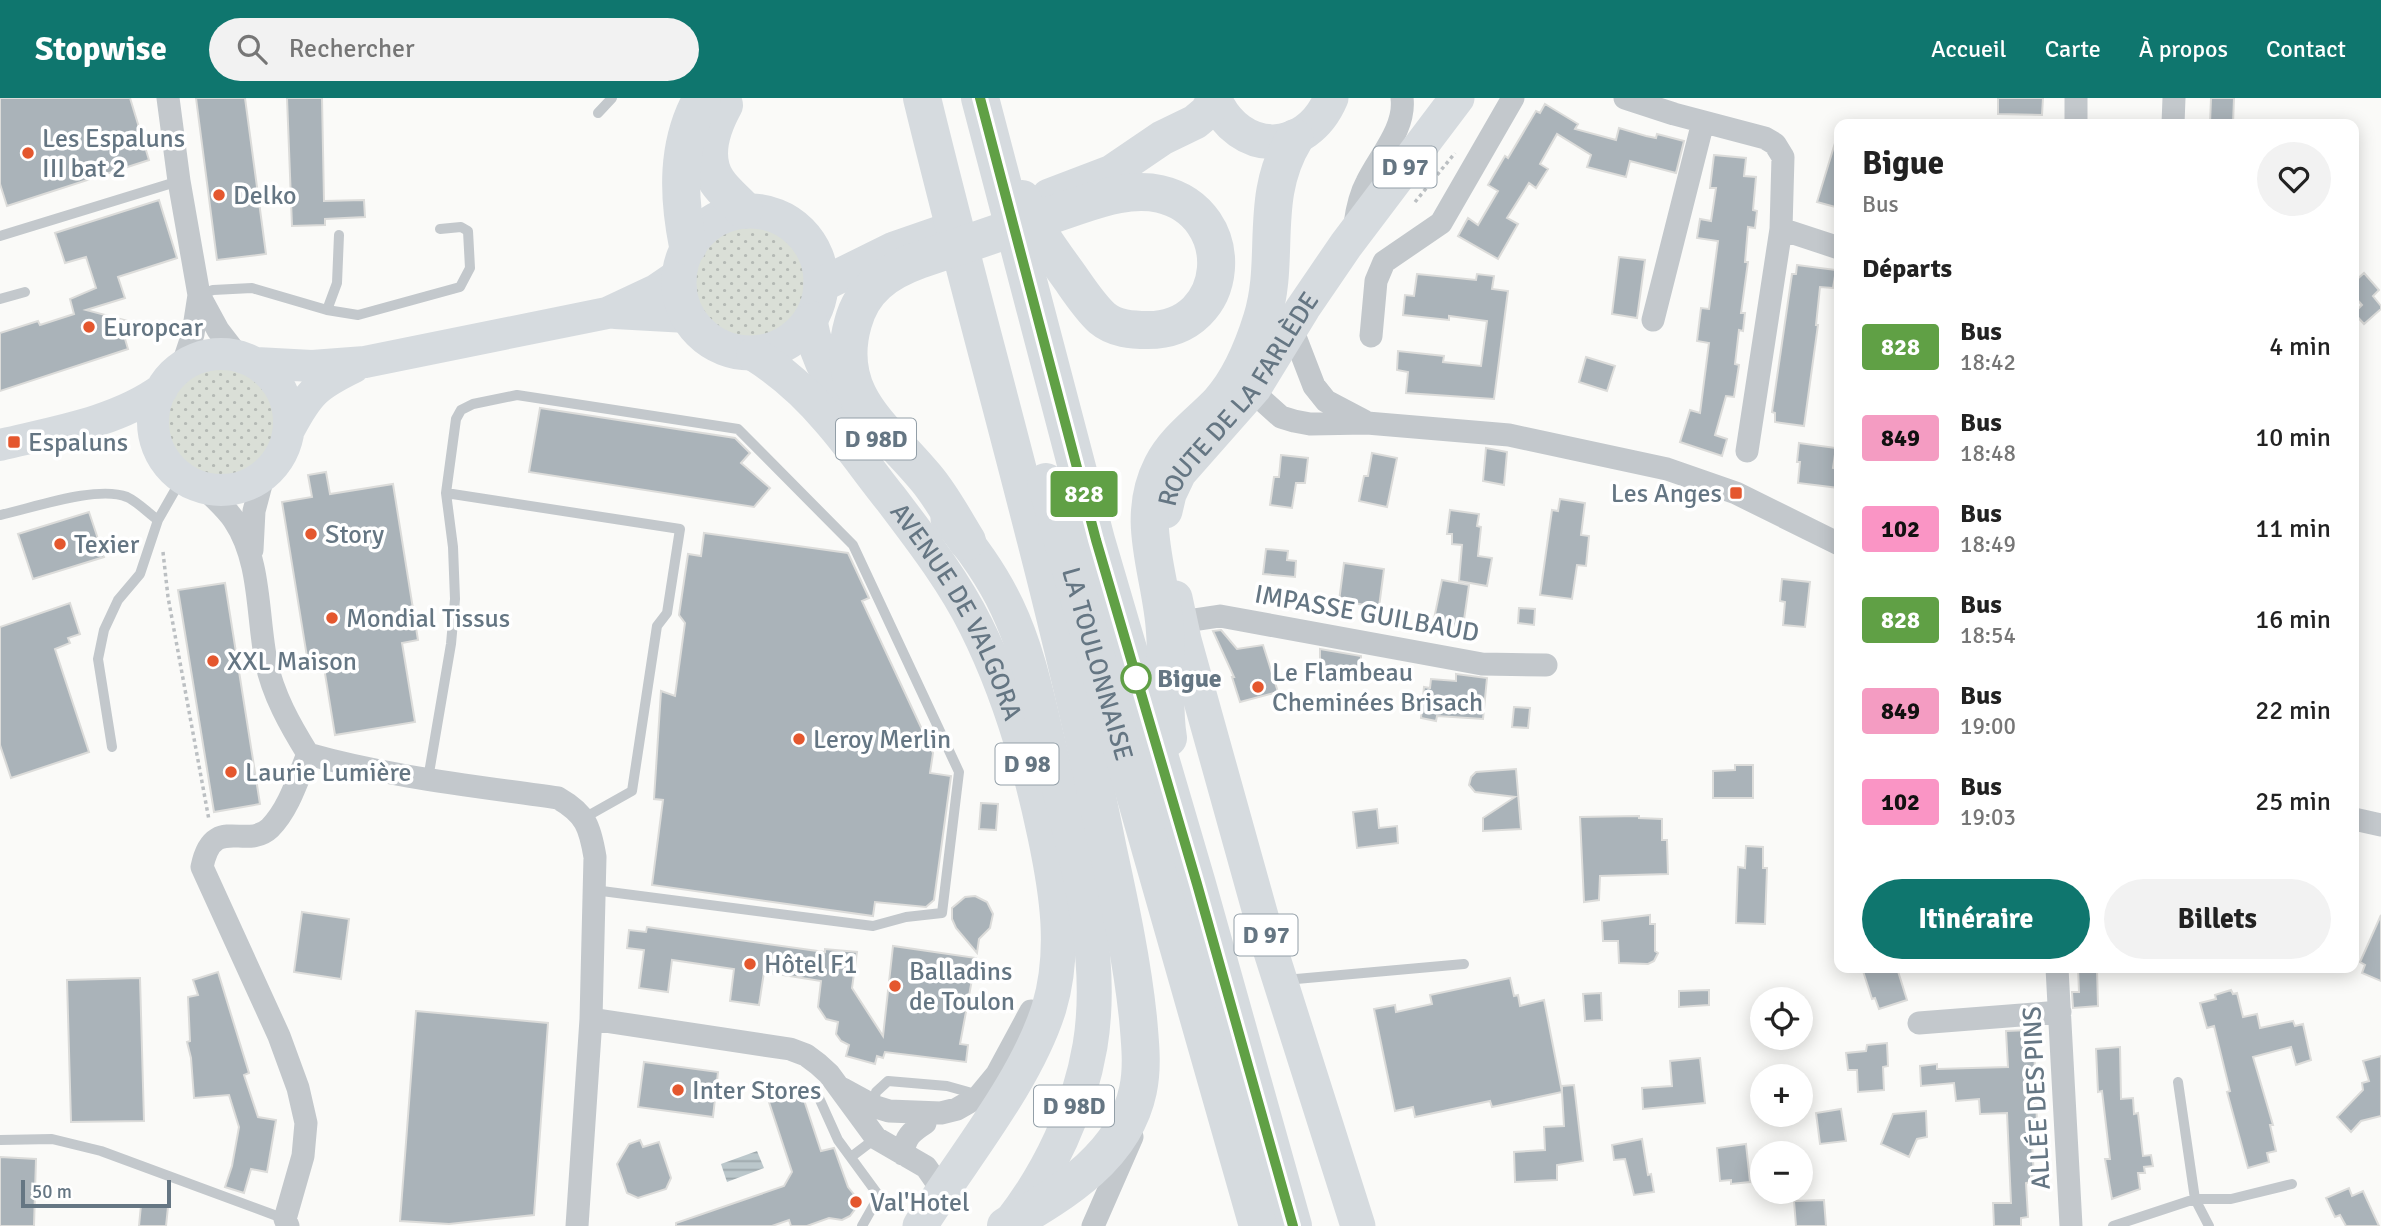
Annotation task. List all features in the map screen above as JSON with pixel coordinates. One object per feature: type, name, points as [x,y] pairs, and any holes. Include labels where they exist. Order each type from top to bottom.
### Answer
[{"type":"highway","points":[[683,260],[682,155],[687,133],[702,98]]},
{"type":"highway","points":[[728,98],[713,128],[709,155],[718,181],[744,210]]},
{"type":"highway","points":[[914,98],[933,145]]},
{"type":"highway","points":[[922,98],[1091,766],[1128,948],[1136,1000],[1141,1066],[1137,1094],[1116,1140],[1089,1170],[1051,1199],[1007,1226]]},
{"type":"highway","name":"LA TOULONNAISE","points":[[945,98],[1033,435],[1258,1226]]},
{"type":"highway","points":[[967,541],[928,480],[868,412],[854,388],[847,362],[854,320],[865,295],[909,250],[1074,197],[1147,192],[1170,197],[1189,208],[1206,226],[1217,257],[1215,277],[1203,304],[1190,317],[1165,328],[1127,329],[1103,319],[1071,279],[1035,226],[983,109]]},
{"type":"highway","name":"LA TOULONNAISE","points":[[983,109],[1096,540],[1197,884],[1293,1226]]},
{"type":"highway","points":[[1197,884],[1167,731],[1166,634],[1149,531],[1149,511],[1163,465],[1176,446],[1228,391],[1255,341],[1269,287],[1274,199],[1280,169],[1295,138]]},
{"type":"highway","points":[[1009,438],[1231,1226]]},
{"type":"main road","points":[[1214,98],[1223,117],[1238,132],[1256,140],[1275,142],[1295,138],[1311,128],[1324,113],[1331,98]]},
{"type":"main road","points":[[1074,197],[1161,138],[1195,122],[1207,112],[1214,98]]},
{"type":"main road","name":"ROUTE DE LA FARLÈDE","points":[[1358,1226],[1279,980],[1180,622],[1165,521],[1169,494],[1187,463],[1252,391],[1292,330],[1303,308],[1353,236],[1457,98]]},
{"type":"main road","points":[[1142,153],[1238,132]]},
{"type":"main road","points":[[0,445],[76,426],[132,407],[209,355],[312,366],[365,362],[607,313],[656,290],[683,260],[698,232],[712,221],[744,210],[783,218],[799,230],[811,245],[819,264],[821,285],[818,303],[810,321],[786,344],[754,354],[722,348],[696,330],[687,317],[680,296],[683,260]]},
{"type":"main road","points":[[811,245],[909,250]]},
{"type":"main road","points":[[821,285],[909,250]]},
{"type":"main road","points":[[607,313],[687,317]]},
{"type":"main road","name":"D 98D","points":[[810,321],[822,364],[842,399],[967,541],[1007,607],[1027,659],[1076,861],[1087,915],[1094,971],[1090,1045],[1074,1108],[1064,1133],[1041,1179],[1007,1226]]},
{"type":"main road","name":"AVENUE DE VALGORA","points":[[754,354],[787,377],[829,420],[930,551],[954,587],[975,624],[1008,699],[1038,802],[1052,872],[1058,909],[1058,950],[1048,1010],[1033,1047],[1012,1084],[920,1226]]},
{"type":"main road","points":[[247,359],[271,375],[282,391],[289,409],[290,428]]},
{"type":"main road","points":[[172,378],[156,403],[154,433],[158,448],[168,465],[193,483],[224,491],[244,487],[262,477],[276,463],[290,428],[312,391],[335,376],[365,362]]},
{"type":"main road","points":[[76,426],[117,430],[158,448]]},
{"type":"street","points":[[169,98],[179,181],[199,295],[218,330],[247,359]]},
{"type":"street","points":[[1353,236],[1360,199],[1401,119],[1402,98]]},
{"type":"street","points":[[1371,336],[1376,281],[1384,262],[1441,223],[1513,98]]},
{"type":"street","points":[[1625,98],[1668,105],[1703,122],[1765,138],[1775,144],[1783,157],[1782,229],[1747,451]]},
{"type":"street","points":[[2076,98],[2076,119]]},
{"type":"street","points":[[2173,119],[2174,98]]},
{"type":"street","points":[[1653,320],[1703,122]]},
{"type":"street","points":[[1782,229],[1834,246]]},
{"type":"street","points":[[172,378],[193,334],[199,295]]},
{"type":"street","points":[[1292,330],[1314,386],[1326,401],[1367,423]]},
{"type":"street","points":[[1252,391],[1281,416],[1293,421],[1310,424],[1367,423],[1509,435],[1667,469],[1736,493],[1834,542]]},
{"type":"street","points":[[252,564],[254,511],[262,477]]},
{"type":"street","points":[[193,483],[233,518],[247,544],[266,661],[275,692],[308,754],[428,779],[558,799],[573,807],[584,818],[591,833],[596,857],[591,1019],[577,1226]]},
{"type":"street","name":"IMPASSE GUILBAUD","points":[[1180,622],[1220,616],[1482,664],[1546,665]]},
{"type":"street","points":[[286,1223],[303,1156],[306,1123],[301,1099],[279,1036],[202,867],[206,848],[219,837],[268,831],[282,813],[308,754]]},
{"type":"street","points":[[1091,766],[1140,949],[1151,1040],[1150,1074],[1143,1109],[1093,1226]]},
{"type":"street","points":[[2359,820],[2381,825]]},
{"type":"street","points":[[872,1123],[889,1111],[924,1114],[957,1109],[979,1095],[997,1074],[1038,996],[1050,927],[1052,872]]},
{"type":"street","name":"ALLÉE DES PINS","points":[[2057,973],[2071,1226]]},
{"type":"street","points":[[1919,1023],[2060,1012]]},
{"type":"street","points":[[591,1019],[790,1049],[806,1055],[818,1064],[826,1087],[872,1123],[903,1154],[926,1167],[942,1190]]},
{"type":"street","points":[[903,1154],[905,1140],[913,1130],[925,1123],[924,1114]]},
{"type":"lane","points":[[598,113],[612,98]]},
{"type":"lane","points":[[0,236],[179,181]]},
{"type":"lane","points":[[199,295],[213,290],[252,288],[327,310],[358,315],[460,287],[470,268],[468,231],[461,227],[440,229]]},
{"type":"lane","points":[[327,310],[337,283],[339,235]]},
{"type":"lane","points":[[0,299],[26,292]]},
{"type":"lane","points":[[428,779],[452,645],[455,599],[453,547],[446,493],[456,419],[461,410],[473,404],[517,395],[738,429],[853,545],[959,772],[942,913],[906,917],[873,926],[594,890]]},
{"type":"lane","points":[[112,747],[98,659],[104,630],[118,600],[140,573],[158,520],[193,483]]},
{"type":"lane","points":[[0,515],[113,492],[131,498],[158,520]]},
{"type":"lane","points":[[446,493],[680,529],[667,613],[657,626],[632,791],[584,818]]},
{"type":"lane","points":[[1279,980],[1464,964]]},
{"type":"lane","points":[[851,1157],[872,1123],[876,1092],[888,1081],[947,1086],[979,1095]]},
{"type":"lane","points":[[2178,1082],[2196,1199],[2209,1226]]},
{"type":"lane","points":[[826,1087],[838,1140],[879,1196],[862,1226]]},
{"type":"lane","points":[[0,1140],[52,1139],[101,1151],[286,1223]]},
{"type":"lane","points":[[2113,1226],[2196,1199],[2231,1199],[2292,1184]]},
{"type":"path","points":[[164,554],[168,597],[211,830],[203,846],[205,853]]},
{"type":"shaded area","points":[[751,226],[773,230],[791,242],[803,260],[807,282],[803,304],[791,322],[773,334],[751,338],[729,334],[711,322],[699,304],[695,282],[699,260],[711,242],[729,230]]},
{"type":"shaded area","points":[[221,356],[247,361],[269,375],[283,397],[288,423],[283,449],[269,471],[247,485],[221,490],[195,485],[173,471],[159,449],[154,423],[159,397],[173,375],[195,361]]},
{"type":"shaded area","points":[[757,1151],[764,1168],[727,1182],[721,1164]]},
{"type":"building","points":[[0,98],[130,98],[149,160],[7,206],[0,184]]},
{"type":"building","points":[[196,98],[245,98],[266,254],[217,260]]},
{"type":"building","points":[[287,98],[322,98],[324,201],[364,200],[365,217],[325,219],[325,225],[292,226]]},
{"type":"building","points":[[1998,98],[2043,98],[2042,115],[1998,114]]},
{"type":"building","points":[[2211,98],[2234,98],[2233,119],[2210,119]]},
{"type":"building","points":[[1545,104],[1578,124],[1575,129],[1616,140],[1619,128],[1656,138],[1657,134],[1684,141],[1676,173],[1630,161],[1626,177],[1587,167],[1591,155],[1557,134],[1540,164],[1548,169],[1536,188],[1529,183],[1507,218],[1518,224],[1498,259],[1458,236],[1468,218],[1478,225],[1498,191],[1488,185],[1536,111],[1540,113]]},
{"type":"building","points":[[1834,146],[1834,207],[1817,202]]},
{"type":"building","points":[[1714,155],[1746,158],[1744,176],[1756,177],[1753,210],[1757,211],[1755,228],[1748,227],[1745,262],[1748,262],[1741,313],[1745,313],[1743,331],[1739,330],[1735,364],[1739,365],[1734,397],[1726,396],[1715,435],[1727,439],[1722,456],[1680,442],[1690,410],[1700,413],[1709,343],[1697,341],[1701,308],[1709,309],[1718,241],[1697,238],[1700,219],[1711,221],[1716,188],[1710,188]]},
{"type":"building","points":[[159,200],[177,258],[118,277],[125,298],[86,310],[132,322],[123,332],[128,349],[0,391],[0,333],[38,321],[40,325],[74,314],[70,299],[96,288],[86,257],[65,263],[55,233]]},
{"type":"building","points":[[1619,257],[1645,260],[1637,318],[1612,314]]},
{"type":"building","points":[[1797,265],[1834,270],[1833,288],[1820,287],[1818,325],[1804,426],[1775,422],[1775,413],[1772,412],[1792,274],[1796,274]]},
{"type":"building","points":[[2364,273],[2379,290],[2373,296],[2381,306],[2364,324],[2359,318],[2359,308],[2362,305],[2359,302],[2359,278]]},
{"type":"building","points":[[1417,274],[1476,280],[1477,274],[1494,276],[1492,289],[1508,291],[1494,399],[1406,393],[1408,372],[1397,370],[1398,351],[1444,356],[1443,362],[1481,366],[1487,321],[1449,316],[1449,320],[1403,315],[1405,295],[1414,296]]},
{"type":"building","points":[[1586,357],[1615,366],[1607,391],[1579,382]]},
{"type":"building","points":[[540,408],[735,438],[750,453],[741,463],[770,488],[754,507],[529,472]]},
{"type":"building","points":[[1799,443],[1834,448],[1834,487],[1798,483],[1800,462],[1797,462]]},
{"type":"building","points":[[1486,448],[1507,452],[1504,485],[1483,481]]},
{"type":"building","points":[[1372,453],[1397,458],[1387,507],[1359,501],[1364,476],[1368,476]]},
{"type":"building","points":[[1281,455],[1308,458],[1305,483],[1296,483],[1292,508],[1270,505],[1274,477],[1279,477]]},
{"type":"building","points":[[326,472],[330,494],[393,484],[418,640],[402,643],[415,722],[335,735],[322,655],[307,657],[282,502],[312,497],[308,475]]},
{"type":"building","points":[[1560,499],[1585,503],[1581,535],[1589,536],[1586,566],[1577,565],[1572,599],[1540,595],[1552,510],[1558,511]]},
{"type":"building","points":[[1450,510],[1479,514],[1477,526],[1481,527],[1478,556],[1492,558],[1487,586],[1459,581],[1462,545],[1452,544],[1452,534],[1447,534]]},
{"type":"building","points":[[89,512],[104,557],[33,579],[18,534]]},
{"type":"building","name":"Leroy Merlin","points":[[704,533],[848,553],[869,598],[862,601],[933,753],[930,773],[951,776],[934,900],[926,907],[875,902],[873,916],[652,885],[663,800],[654,799],[661,691],[675,696],[685,623],[679,615],[688,554],[701,556]]},
{"type":"building","points":[[1266,549],[1288,551],[1287,560],[1296,561],[1295,577],[1263,574]]},
{"type":"building","points":[[1344,563],[1384,569],[1379,607],[1339,601]]},
{"type":"building","points":[[1782,579],[1810,582],[1805,627],[1783,625],[1785,602],[1780,601]]},
{"type":"building","points":[[1442,580],[1469,585],[1463,627],[1434,619]]},
{"type":"building","name":"XXL Maison","points":[[225,583],[260,804],[214,812],[178,590]]},
{"type":"building","points":[[70,603],[80,634],[68,638],[70,643],[55,649],[89,752],[11,778],[0,745],[0,627]]},
{"type":"building","points":[[1519,608],[1535,609],[1534,625],[1518,623]]},
{"type":"building","points":[[1221,630],[1237,649],[1263,645],[1278,692],[1240,702],[1234,677],[1213,631]]},
{"type":"building","points":[[1320,649],[1361,656],[1361,674],[1343,675],[1343,682],[1320,682]]},
{"type":"building","points":[[1456,674],[1487,678],[1483,719],[1437,716],[1436,721],[1421,718],[1424,687],[1430,688],[1431,679],[1456,681]]},
{"type":"building","points":[[1514,707],[1530,708],[1528,728],[1512,727]]},
{"type":"building","points":[[1735,765],[1753,765],[1753,798],[1713,798],[1713,771],[1735,770]]},
{"type":"building","points":[[1516,769],[1521,829],[1483,831],[1483,818],[1515,797],[1475,792],[1469,785],[1471,777],[1476,772]]},
{"type":"building","points":[[981,803],[998,804],[996,830],[979,829]]},
{"type":"building","points":[[1377,809],[1379,828],[1397,826],[1398,843],[1357,848],[1353,812]]},
{"type":"building","points":[[1639,816],[1662,819],[1662,840],[1667,840],[1668,874],[1600,876],[1599,900],[1584,902],[1580,817]]},
{"type":"building","points":[[1746,846],[1763,847],[1763,868],[1767,868],[1765,924],[1736,923],[1738,867],[1745,868]]},
{"type":"building","points":[[975,896],[987,902],[993,914],[990,928],[979,939],[977,953],[956,928],[952,919],[952,908],[965,897]]},
{"type":"building","points":[[302,912],[349,919],[341,979],[294,972]]},
{"type":"building","points":[[1650,915],[1650,924],[1655,924],[1655,951],[1658,953],[1654,961],[1648,964],[1619,963],[1618,941],[1603,941],[1602,921]]},
{"type":"building","points":[[2381,915],[2381,981],[2362,973],[2365,965],[2360,962]]},
{"type":"building","points":[[647,927],[825,952],[825,949],[857,952],[852,988],[883,1036],[893,946],[976,958],[960,1044],[968,1045],[966,1062],[885,1052],[883,1058],[877,1056],[875,1064],[846,1056],[849,1045],[841,1041],[836,1034],[838,1022],[826,1019],[818,1007],[821,981],[764,972],[759,1005],[730,1001],[734,969],[672,960],[668,992],[639,988],[644,950],[627,948],[629,930],[646,932]]},
{"type":"building","points":[[218,972],[249,1073],[244,1075],[258,1117],[276,1120],[267,1172],[251,1169],[244,1193],[225,1187],[239,1127],[229,1095],[194,1098],[187,1042],[190,1041],[188,997],[198,995],[193,980]]},
{"type":"building","points":[[1864,973],[1899,973],[1907,1000],[1879,1009],[1875,998],[1872,999]]},
{"type":"building","points":[[2078,973],[2097,973],[2098,1006],[2073,1008],[2072,992],[2079,992]]},
{"type":"building","points":[[140,978],[144,1121],[71,1122],[67,980]]},
{"type":"building","points":[[1510,978],[1514,996],[1518,995],[1520,1006],[1544,1000],[1562,1092],[1492,1107],[1490,1101],[1415,1117],[1413,1107],[1395,1111],[1374,1009],[1395,1005],[1396,1012],[1432,1004],[1430,995]]},
{"type":"building","points":[[1709,990],[1709,1005],[1679,1007],[1679,991]]},
{"type":"building","points":[[2231,990],[2233,994],[2237,993],[2243,1017],[2257,1014],[2260,1028],[2293,1021],[2295,1026],[2303,1024],[2311,1060],[2296,1065],[2291,1047],[2253,1057],[2273,1125],[2270,1125],[2276,1151],[2267,1153],[2269,1162],[2248,1168],[2227,1092],[2230,1091],[2214,1026],[2207,1028],[2200,1003],[2216,999],[2215,995]]},
{"type":"building","points":[[1601,993],[1602,1020],[1585,1021],[1583,994]]},
{"type":"building","points":[[416,1011],[548,1023],[534,1215],[449,1224],[400,1221]]},
{"type":"building","points":[[2029,1030],[2030,1045],[2034,1045],[2037,1124],[2031,1125],[2034,1177],[2031,1177],[2031,1182],[2026,1183],[2028,1217],[2021,1218],[2021,1226],[1994,1226],[1993,1203],[2011,1203],[2007,1113],[1980,1114],[1979,1099],[1956,1101],[1954,1083],[1921,1086],[1920,1066],[1937,1064],[1937,1069],[2008,1067],[2006,1031]]},
{"type":"building","points":[[1887,1043],[1888,1066],[1883,1067],[1884,1090],[1858,1092],[1857,1070],[1848,1070],[1846,1053],[1866,1051],[1867,1045]]},
{"type":"building","points":[[2120,1047],[2121,1099],[2133,1098],[2134,1114],[2138,1113],[2143,1156],[2151,1155],[2153,1166],[2144,1167],[2145,1173],[2138,1173],[2140,1189],[2112,1199],[2105,1159],[2110,1159],[2102,1091],[2098,1092],[2096,1049]]},
{"type":"building","points":[[2381,1056],[2381,1116],[2361,1121],[2351,1132],[2337,1117],[2363,1090],[2362,1083],[2369,1081],[2363,1061]]},
{"type":"building","points":[[1700,1058],[1705,1103],[1643,1109],[1642,1088],[1672,1086],[1670,1061]]},
{"type":"building","name":"Inter Stores","points":[[644,1062],[718,1072],[713,1117],[638,1107]]},
{"type":"building","points":[[799,1085],[821,1151],[834,1148],[848,1187],[856,1197],[856,1208],[850,1216],[842,1220],[829,1218],[807,1226],[791,1226],[789,1220],[772,1226],[676,1226],[676,1223],[784,1186],[792,1172],[767,1096]]},
{"type":"building","points":[[1574,1085],[1583,1161],[1557,1165],[1557,1180],[1515,1182],[1514,1152],[1545,1150],[1544,1127],[1564,1126],[1562,1086]]},
{"type":"building","points":[[1841,1109],[1846,1141],[1820,1144],[1816,1113]]},
{"type":"building","points":[[1926,1111],[1927,1137],[1917,1139],[1909,1157],[1881,1144],[1893,1114]]},
{"type":"building","points":[[1642,1139],[1654,1192],[1634,1195],[1625,1159],[1614,1160],[1612,1145]]},
{"type":"building","points":[[640,1140],[643,1147],[659,1142],[671,1178],[666,1189],[638,1198],[627,1193],[617,1164],[629,1144]]},
{"type":"building","points":[[1746,1144],[1750,1182],[1731,1184],[1731,1180],[1720,1181],[1717,1148]]},
{"type":"building","points":[[0,1157],[36,1159],[34,1226],[0,1226]]},
{"type":"building","points":[[2349,1188],[2352,1196],[2363,1191],[2379,1226],[2346,1226],[2340,1215],[2335,1217],[2326,1198]]},
{"type":"building","points":[[1813,1200],[1824,1200],[1826,1226],[1796,1226],[1794,1204],[1813,1204]]},
{"type":"building","points":[[141,1205],[168,1207],[166,1226],[139,1226]]},
{"type":"bus line","name":"828","points":[[980,98],[1096,540],[1197,884],[1293,1226]]},
{"type":"place","name":"Les Espaluns III bat 2","points":[[28,153]]},
{"type":"place","name":"Delko","points":[[219,195]]},
{"type":"place","name":"Europcar","points":[[89,327]]},
{"type":"place","name":"Espaluns","points":[[14,442]]},
{"type":"place","name":"Les Anges","points":[[1736,493]]},
{"type":"place","name":"Story","points":[[311,534]]},
{"type":"place","name":"Texier","points":[[60,544]]},
{"type":"place","name":"Mondial Tissus","points":[[332,618]]},
{"type":"place","name":"XXL Maison","points":[[213,661]]},
{"type":"place","name":"Bigue","points":[[1136,678]]},
{"type":"place","name":"Le Flambeau Cheminées Brisach","points":[[1258,687]]},
{"type":"place","name":"Leroy Merlin","points":[[799,739]]},
{"type":"place","name":"Laurie Lumière","points":[[231,772]]},
{"type":"place","name":"Hôtel F1","points":[[750,964]]},
{"type":"place","name":"Balladins de Toulon","points":[[895,986]]},
{"type":"place","name":"Inter Stores","points":[[678,1090]]},
{"type":"place","name":"Val'Hotel","points":[[856,1202]]}]
